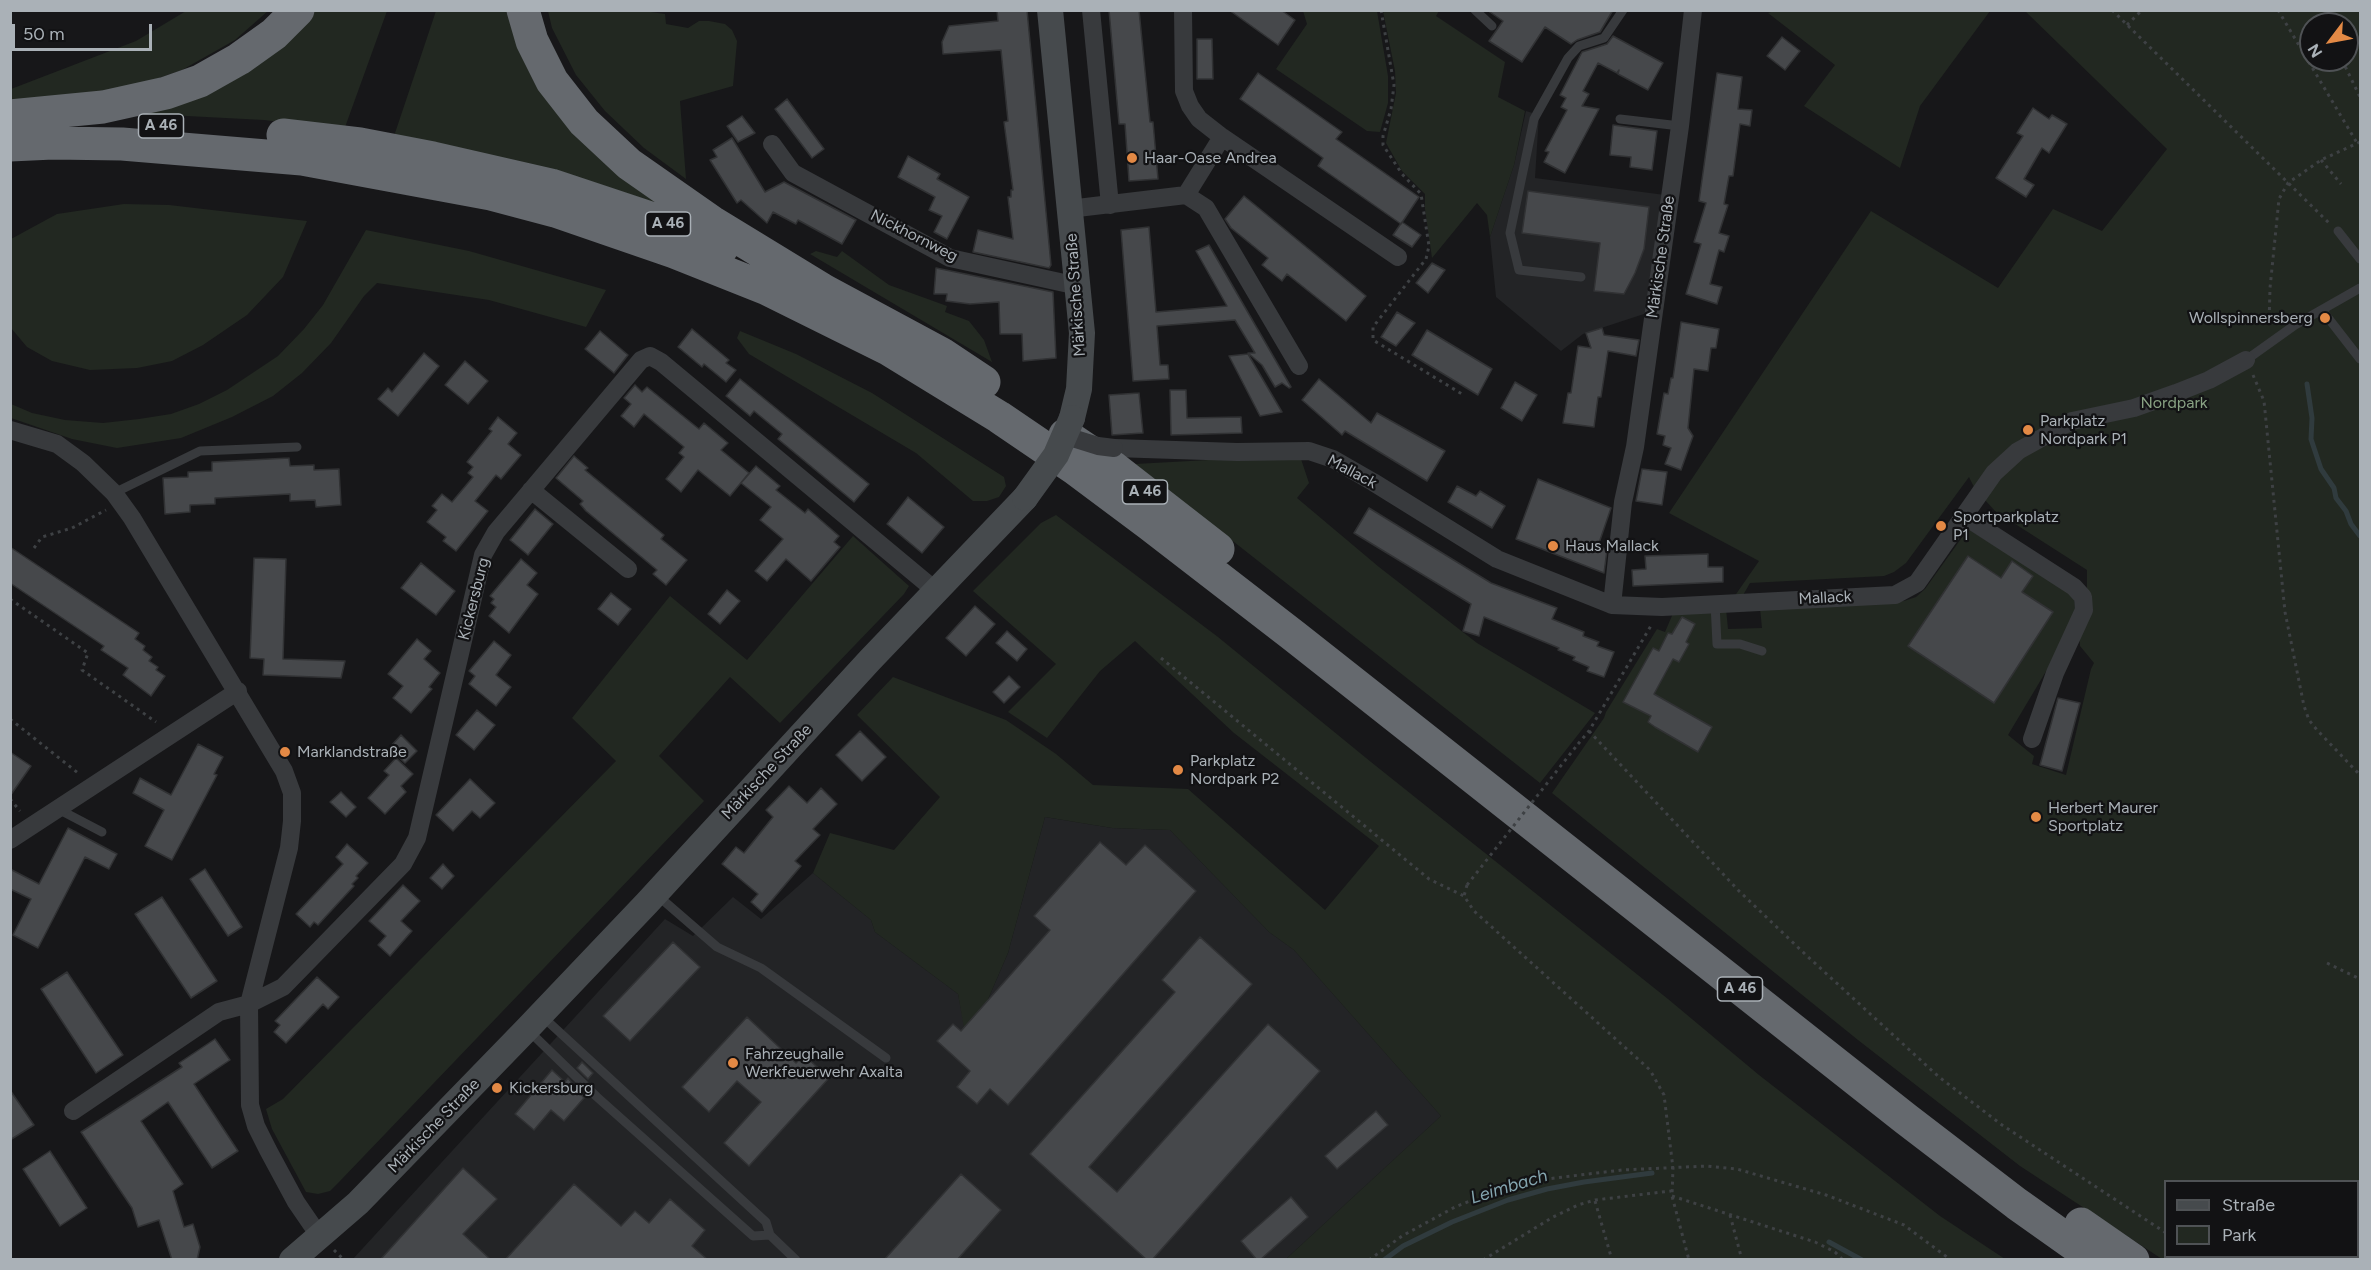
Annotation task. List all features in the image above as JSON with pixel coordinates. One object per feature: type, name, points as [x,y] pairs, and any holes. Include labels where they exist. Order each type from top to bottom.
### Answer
[{"type":"highway","points":[[10,116],[103,106],[166,93],[200,81],[239,59],[274,34],[298,10]]},
{"type":"highway","points":[[523,10],[532,41],[552,81],[584,122],[628,164],[712,222],[825,291],[889,326]]},
{"type":"highway","name":"A 46","points":[[10,127],[98,124],[185,127],[307,148]]},
{"type":"highway","name":"A 46","points":[[10,145],[53,143],[307,148],[360,144],[491,194],[555,211],[674,252],[767,289],[888,350],[999,417],[1074,468],[1215,574],[1897,1112],[2017,1204],[2096,1260]]},
{"type":"highway","name":"A 46","points":[[428,169],[551,185],[692,232],[837,308],[889,326],[942,354],[1114,468],[1386,680],[1558,819],[1937,1117],[2037,1193],[2133,1260]]},
{"type":"main road","name":"Märkische Straße","points":[[292,1260],[358,1203],[534,1022],[1025,498],[1051,462],[1069,427],[1079,389],[1082,333],[1050,10]]},
{"type":"street","points":[[1091,10],[1110,205]]},
{"type":"street","points":[[1183,10],[1184,91],[1199,119],[1398,257]]},
{"type":"street","name":"Märkische Straße","points":[[1612,605],[1623,502],[1635,447],[1694,10]]},
{"type":"street","points":[[1186,195],[1222,137]]},
{"type":"street","name":"Nickhornweg","points":[[772,144],[793,173],[950,258],[1078,286]]},
{"type":"street","points":[[1069,209],[1186,195],[1206,208],[1299,366]]},
{"type":"street","name":"Kickersburg","points":[[249,1004],[283,987],[403,864],[417,838],[483,555],[496,532],[641,360],[650,356],[661,362],[936,591]]},
{"type":"street","name":"Mallack","points":[[1069,427],[1098,446],[1114,448],[1237,452],[1309,451],[1332,459],[1373,482],[1497,559],[1612,605],[1662,607],[1895,595],[1917,583],[1994,474],[2018,452],[2038,438],[2072,421],[2134,408],[2176,393],[2209,380],[2246,360]]},
{"type":"street","points":[[10,430],[57,444],[83,463],[118,497],[279,760],[291,793],[292,821],[289,848],[249,1004],[250,1106],[256,1126],[296,1202],[320,1237]]},
{"type":"street","points":[[531,490],[628,569]]},
{"type":"street","points":[[1964,516],[2074,587],[2083,597],[2085,610],[2055,673],[2032,739]]},
{"type":"street","points":[[10,840],[238,691]]},
{"type":"street","points":[[73,1111],[219,1012],[249,1004]]},
{"type":"lane","points":[[1475,10],[1492,26]]},
{"type":"lane","points":[[1581,278],[1519,270],[1510,233],[1534,119],[1568,58],[1579,46],[1604,38],[1623,10]]},
{"type":"lane","points":[[1620,119],[1680,126]]},
{"type":"lane","points":[[2337,231],[2361,258]]},
{"type":"lane","points":[[2246,360],[2295,324],[2361,288]]},
{"type":"lane","points":[[2322,310],[2361,359]]},
{"type":"lane","points":[[118,497],[200,451],[297,447]]},
{"type":"lane","points":[[1715,603],[1718,644],[1740,644],[1762,651]]},
{"type":"lane","points":[[58,809],[102,832]]},
{"type":"lane","points":[[655,894],[717,947],[761,968],[886,1058]]},
{"type":"lane","points":[[534,1022],[597,1097],[753,1236],[770,1235]]},
{"type":"lane","points":[[534,1022],[766,1222],[770,1235],[796,1260]]},
{"type":"path","points":[[1381,10],[1394,85],[1383,145],[1402,174],[1421,194],[1429,246],[1426,259],[1373,327],[1373,340],[1462,394]]},
{"type":"path","points":[[2112,10],[2337,231]]},
{"type":"path","points":[[2127,24],[2142,10]]},
{"type":"path","points":[[2269,343],[2270,288],[2279,199],[2288,183],[2321,159],[2359,142],[2278,10]]},
{"type":"path","points":[[2348,72],[2361,97]]},
{"type":"path","points":[[2321,159],[2341,184]]},
{"type":"path","points":[[2246,360],[2264,401],[2285,612],[2304,706],[2309,720],[2317,730],[2361,775]]},
{"type":"path","points":[[34,548],[42,537],[72,528],[118,497]]},
{"type":"path","points":[[10,599],[88,653],[82,670],[172,733]]},
{"type":"path","points":[[1464,896],[1467,885],[1589,731],[1662,607]]},
{"type":"path","points":[[1161,658],[1429,879],[1464,896],[1474,911],[1650,1070],[1664,1095],[1673,1168],[1671,1191],[1689,1260]]},
{"type":"path","points":[[10,719],[93,785]]},
{"type":"path","points":[[1589,731],[1739,891],[1806,956],[1939,1077],[2002,1125],[2164,1232]]},
{"type":"path","points":[[2327,963],[2361,979]]},
{"type":"path","points":[[1369,1260],[1402,1236],[1446,1212],[1507,1186],[1622,1170],[1707,1166],[1737,1169],[1826,1195],[1904,1225],[1951,1260]]},
{"type":"path","points":[[1483,1260],[1553,1216],[1595,1200],[1671,1191]]},
{"type":"path","points":[[1672,1196],[1815,1242],[1835,1252],[1843,1260]]},
{"type":"path","points":[[1595,1200],[1612,1260]]},
{"type":"path","points":[[1729,1214],[1742,1260]]},
{"type":"shaded area","points":[[1526,111],[1539,115],[1535,178],[1665,195],[1650,312],[1583,334],[1561,351],[1496,297],[1490,237],[1514,165]]},
{"type":"shaded area","points":[[1045,817],[1112,828],[1170,830],[1269,932],[1294,950],[1441,1116],[1286,1259],[352,1260],[665,919],[693,936],[733,897],[761,919],[813,873],[871,920],[875,932],[958,994],[965,1028],[986,1004],[1008,953]]},
{"type":"green space","points":[[1990,10],[1920,106],[1900,168],[1804,106],[1835,65],[1768,13],[1774,11]]},
{"type":"green space","points":[[186,11],[268,11],[235,40],[182,70],[98,99],[11,102],[11,89],[136,41]]},
{"type":"green space","points":[[311,11],[387,11],[344,130],[264,120],[129,113]]},
{"type":"green space","points":[[436,11],[512,11],[514,23],[689,219],[392,142]]},
{"type":"green space","points":[[548,11],[644,11],[665,14],[666,24],[688,28],[699,21],[709,21],[725,24],[732,30],[737,41],[733,86],[680,101],[686,179],[644,148],[605,111],[576,75],[552,28]]},
{"type":"green space","points":[[1303,11],[1377,11],[1388,76],[1388,103],[1380,132],[1367,131],[1276,69],[1307,24]]},
{"type":"green space","points":[[1383,11],[1439,11],[1436,16],[1505,62],[1498,97],[1525,111],[1514,165],[1490,237],[1487,215],[1477,203],[1432,258],[1425,194],[1402,171],[1386,143],[1396,93],[1395,71]]},
{"type":"green space","name":"Nordpark","points":[[2025,11],[2360,11],[2360,1259],[2162,1259],[2020,1166],[1858,1040],[1552,793],[1604,718],[1657,629],[1665,632],[1674,611],[1726,609],[1728,629],[1762,628],[1760,608],[1904,601],[1916,597],[1925,589],[1968,529],[2074,595],[2076,621],[2008,735],[2034,756],[2032,764],[2066,775],[2094,663],[2080,646],[2079,633],[2087,610],[2087,570],[1995,511],[1975,489],[1969,477],[1906,563],[1894,572],[1884,576],[1750,583],[1742,597],[1734,597],[1759,561],[1669,513],[1871,211],[1998,288],[2053,209],[2102,231],[2167,149]]},
{"type":"green space","points":[[124,204],[169,205],[307,221],[283,277],[247,315],[203,345],[172,361],[137,368],[90,370],[52,361],[27,347],[11,328],[11,239],[57,214]]},
{"type":"green space","points":[[366,230],[469,251],[606,290],[586,327],[489,300],[377,283],[364,296],[331,343],[302,373],[273,396],[232,417],[181,438],[117,448],[72,439],[11,418],[11,404],[32,413],[65,420],[103,423],[139,419],[171,414],[199,404],[227,390],[278,356],[304,329],[323,305]]},
{"type":"green space","points":[[816,251],[837,257],[842,251],[889,285],[947,306],[945,312],[969,321],[984,340],[992,362],[810,254]]},
{"type":"green space","points":[[740,331],[796,354],[872,393],[1004,477],[1006,486],[999,497],[987,501],[973,501],[916,453],[749,354],[737,338]]},
{"type":"green space","points":[[1245,458],[1301,459],[1309,483],[1297,498],[1379,567],[1477,643],[1595,713],[1540,783],[1135,464]]},
{"type":"green space","points":[[1056,515],[1218,637],[1668,999],[1759,1075],[1940,1216],[2005,1259],[1286,1259],[1441,1116],[1294,950],[1269,932],[1170,830],[1112,828],[1045,817],[1008,953],[986,1004],[964,1028],[958,994],[875,932],[871,920],[813,873],[830,833],[894,850],[940,797],[857,715],[893,677],[1006,720],[1056,754],[1093,785],[1188,789],[1325,910],[1379,846],[1234,733],[1135,641],[1100,671],[1047,738],[1008,712],[1056,664],[973,591],[1041,523]]},
{"type":"green space","points":[[853,536],[909,586],[904,594],[780,723],[730,677],[659,756],[704,801],[330,1191],[318,1194],[306,1192],[272,1129],[266,1109],[283,1099],[616,761],[572,718],[670,596],[747,660]]},
{"type":"building","points":[[997,10],[1027,10],[1051,265],[1049,268],[973,252],[978,230],[1013,239],[1008,197],[1011,197],[1011,190],[1013,190],[1004,122],[1008,121],[1001,50],[943,54],[942,42],[949,26],[998,21]]},
{"type":"building","points":[[1109,10],[1139,10],[1158,179],[1129,181],[1125,124],[1119,124]]},
{"type":"building","points":[[1229,10],[1281,10],[1295,20],[1278,45]]},
{"type":"building","points":[[1487,10],[1613,10],[1600,32],[1571,44],[1545,27],[1522,62],[1489,41],[1503,21]]},
{"type":"building","points":[[1613,36],[1663,63],[1648,90],[1618,74],[1619,70],[1617,73],[1598,63],[1583,91],[1589,94],[1582,106],[1599,109],[1565,173],[1544,162],[1549,152],[1545,151],[1567,110],[1561,107],[1566,98],[1560,95],[1582,52],[1607,44]]},
{"type":"building","points":[[1782,37],[1800,51],[1785,70],[1767,56]]},
{"type":"building","points":[[1197,39],[1212,39],[1213,79],[1197,79]]},
{"type":"building","points":[[1258,73],[1342,132],[1336,139],[1419,197],[1401,224],[1318,166],[1323,158],[1240,99]]},
{"type":"building","points":[[1717,73],[1742,77],[1738,109],[1752,110],[1750,126],[1740,124],[1733,176],[1729,176],[1724,204],[1728,205],[1719,233],[1729,236],[1724,252],[1719,250],[1710,284],[1722,287],[1717,304],[1686,294],[1701,244],[1694,242],[1706,203],[1699,201]]},
{"type":"building","points":[[787,99],[824,149],[812,158],[775,109]]},
{"type":"building","points":[[2033,108],[2049,119],[2052,115],[2067,124],[2049,153],[2042,148],[2024,179],[2034,185],[2026,197],[1996,178],[2023,136],[2017,133]]},
{"type":"building","points":[[742,116],[755,133],[738,142],[727,126]]},
{"type":"building","points":[[1613,125],[1657,131],[1652,170],[1630,167],[1631,157],[1610,155]]},
{"type":"building","points":[[732,138],[765,192],[784,182],[856,220],[842,244],[798,220],[796,224],[773,212],[767,223],[741,200],[737,203],[710,160],[717,157],[713,150]]},
{"type":"building","points":[[908,156],[940,174],[937,179],[969,197],[947,239],[934,232],[942,216],[929,210],[935,197],[898,177]]},
{"type":"building","points":[[1528,191],[1649,207],[1644,249],[1624,294],[1594,291],[1600,243],[1522,233]]},
{"type":"building","points":[[1244,196],[1366,296],[1346,321],[1287,274],[1282,281],[1262,265],[1268,258],[1231,228],[1225,219]]},
{"type":"building","points":[[1402,222],[1421,235],[1412,247],[1393,235]]},
{"type":"building","points":[[1149,227],[1156,312],[1227,306],[1196,251],[1209,245],[1291,387],[1282,383],[1275,387],[1262,365],[1248,353],[1255,353],[1235,320],[1157,326],[1160,365],[1168,365],[1169,379],[1133,381],[1121,230]]},
{"type":"building","points":[[1432,263],[1445,270],[1428,293],[1416,283]]},
{"type":"building","points":[[936,268],[1053,292],[1056,358],[1023,361],[1022,334],[1000,334],[999,302],[970,304],[946,301],[947,294],[934,294]]},
{"type":"building","points":[[1397,312],[1415,323],[1396,346],[1381,337]]},
{"type":"building","points":[[1681,322],[1719,329],[1716,348],[1711,348],[1708,371],[1694,369],[1688,428],[1693,436],[1681,470],[1665,464],[1671,448],[1663,445],[1665,436],[1657,434],[1664,393],[1668,394],[1671,378],[1673,378]]},
{"type":"building","points":[[1602,328],[1604,335],[1639,340],[1636,356],[1608,351],[1594,427],[1563,423],[1568,393],[1571,393],[1578,346],[1591,348],[1586,333]]},
{"type":"building","points":[[692,329],[729,360],[726,363],[736,370],[726,382],[704,364],[702,367],[678,347]]},
{"type":"building","points":[[1427,330],[1492,369],[1478,395],[1412,355]]},
{"type":"building","points":[[600,331],[628,355],[614,373],[585,349]]},
{"type":"building","points":[[424,353],[439,366],[398,416],[378,399],[388,388],[392,392]]},
{"type":"building","points":[[1248,354],[1282,412],[1260,416],[1229,356]]},
{"type":"building","points":[[465,361],[488,381],[468,404],[445,385]]},
{"type":"building","points":[[740,379],[869,484],[854,502],[778,439],[782,434],[754,411],[750,416],[726,396]]},
{"type":"building","points":[[1319,379],[1371,423],[1377,413],[1445,451],[1427,481],[1345,431],[1342,435],[1302,400]]},
{"type":"building","points":[[1515,382],[1537,395],[1522,421],[1501,408]]},
{"type":"building","points":[[635,385],[642,392],[647,387],[699,429],[704,423],[728,443],[721,450],[749,473],[730,496],[698,470],[681,492],[666,479],[684,457],[679,453],[684,447],[644,414],[634,427],[621,416],[631,404],[624,398]]},
{"type":"building","points":[[1170,390],[1186,390],[1187,418],[1241,417],[1242,433],[1171,435]]},
{"type":"building","points":[[1139,393],[1143,433],[1112,435],[1109,395]]},
{"type":"building","points":[[498,417],[517,433],[508,444],[521,455],[501,479],[496,475],[475,501],[488,511],[456,551],[443,541],[446,537],[427,522],[437,510],[432,506],[442,494],[452,502],[473,477],[468,473],[473,467],[467,462],[492,431],[489,429]]},
{"type":"building","points":[[574,456],[588,468],[585,470],[664,535],[661,539],[687,560],[666,585],[653,574],[657,570],[586,511],[580,504],[583,501],[556,478]]},
{"type":"building","points":[[289,458],[290,466],[314,465],[314,470],[339,469],[341,505],[316,507],[315,500],[290,501],[290,494],[215,498],[215,504],[190,505],[190,512],[165,514],[163,478],[188,477],[188,472],[212,471],[212,462]]},
{"type":"building","points":[[756,466],[780,486],[776,490],[805,513],[808,509],[839,536],[834,542],[840,547],[811,581],[786,559],[767,581],[755,571],[783,539],[760,520],[771,507],[741,483]]},
{"type":"building","points":[[1642,469],[1667,472],[1662,505],[1636,501]]},
{"type":"building","points":[[1538,479],[1611,508],[1598,546],[1607,550],[1604,573],[1516,539]]},
{"type":"building","points":[[1457,486],[1476,496],[1480,491],[1505,506],[1492,528],[1448,502]]},
{"type":"building","points":[[908,497],[944,527],[922,553],[887,524]]},
{"type":"building","points":[[1369,508],[1491,583],[1557,608],[1552,619],[1584,632],[1583,636],[1599,642],[1597,646],[1614,652],[1604,677],[1587,671],[1589,667],[1573,660],[1575,657],[1558,650],[1559,648],[1484,617],[1479,636],[1463,631],[1471,604],[1354,533]]},
{"type":"building","points":[[535,509],[553,524],[528,555],[510,540]]},
{"type":"building","points":[[10,547],[139,633],[135,639],[145,646],[143,650],[152,657],[149,661],[165,676],[151,696],[123,675],[128,668],[101,650],[104,646],[10,583]]},
{"type":"building","points":[[1708,554],[1708,567],[1723,567],[1723,582],[1633,586],[1632,570],[1646,569],[1645,556]]},
{"type":"building","points":[[1968,556],[2001,578],[2012,561],[2033,576],[2022,592],[2053,612],[1994,703],[1908,646]]},
{"type":"building","points":[[254,558],[286,559],[283,659],[345,661],[341,678],[263,675],[264,659],[250,658]]},
{"type":"building","points":[[521,559],[537,573],[527,585],[538,594],[509,633],[489,616],[496,607],[491,603],[494,599],[490,596]]},
{"type":"building","points":[[421,563],[455,591],[436,615],[401,588]]},
{"type":"building","points":[[727,590],[740,601],[720,624],[708,614]]},
{"type":"building","points":[[611,593],[631,609],[618,625],[598,609]]},
{"type":"building","points":[[975,606],[995,624],[966,656],[946,638]]},
{"type":"building","points":[[1682,617],[1695,624],[1686,642],[1689,644],[1679,662],[1673,659],[1654,694],[1712,727],[1698,752],[1648,722],[1651,716],[1623,702],[1653,648],[1659,651],[1668,633],[1672,634]]},
{"type":"building","points":[[1007,631],[1027,649],[1017,661],[996,643]]},
{"type":"building","points":[[417,639],[431,651],[424,659],[440,673],[429,687],[432,689],[411,713],[393,698],[403,686],[388,674]]},
{"type":"building","points":[[494,641],[511,655],[496,675],[511,687],[496,706],[469,684],[475,676],[469,671]]},
{"type":"building","points":[[1009,676],[1020,687],[1004,703],[993,692]]},
{"type":"building","points":[[2058,698],[2080,703],[2062,771],[2040,765]]},
{"type":"building","points":[[477,710],[495,725],[474,750],[456,735]]},
{"type":"building","points":[[860,731],[886,757],[862,781],[836,755]]},
{"type":"building","points":[[401,735],[417,751],[405,763],[389,748]]},
{"type":"building","points":[[198,744],[223,757],[214,774],[217,775],[172,860],[145,846],[164,810],[133,793],[140,778],[171,795]]},
{"type":"building","points":[[10,752],[31,766],[10,796]]},
{"type":"building","points":[[396,758],[413,774],[401,786],[406,792],[385,814],[368,798],[389,775],[384,771]]},
{"type":"building","points":[[470,779],[495,803],[480,818],[472,811],[453,831],[436,815]]},
{"type":"building","points":[[789,786],[807,803],[821,788],[837,804],[813,829],[820,835],[795,861],[801,866],[762,912],[751,902],[758,894],[722,864],[736,847],[744,853],[773,817],[766,810]]},
{"type":"building","points":[[341,792],[356,807],[346,817],[330,802]]},
{"type":"building","points":[[68,828],[117,854],[109,869],[85,857],[38,948],[13,935],[31,899],[10,889],[10,869],[39,884]]},
{"type":"building","points":[[1100,842],[1126,865],[1145,845],[1196,891],[1008,1105],[990,1089],[977,1104],[957,1087],[970,1071],[937,1041],[953,1024],[961,1031],[1050,930],[1034,916]]},
{"type":"building","points":[[347,844],[368,863],[356,876],[358,878],[352,884],[354,886],[318,925],[314,922],[310,927],[296,914],[343,864],[336,857]]},
{"type":"building","points":[[443,864],[454,876],[442,889],[430,878]]},
{"type":"building","points":[[205,869],[242,927],[228,936],[190,879]]},
{"type":"building","points":[[403,885],[420,901],[401,921],[412,931],[390,956],[378,945],[386,936],[369,921]]},
{"type":"building","points":[[162,897],[217,981],[191,998],[135,914]]},
{"type":"building","points":[[1200,937],[1252,984],[1089,1167],[1117,1192],[1268,1024],[1320,1071],[1152,1260],[1147,1260],[1030,1154],[1175,992],[1162,980]]},
{"type":"building","points":[[673,942],[700,967],[630,1041],[603,1016]]},
{"type":"building","points":[[67,972],[123,1055],[96,1073],[41,989]]},
{"type":"building","points":[[317,977],[339,997],[328,1009],[323,1004],[286,1043],[274,1032],[280,1025],[275,1021]]},
{"type":"building","points":[[747,1017],[796,1063],[804,1055],[829,1078],[749,1166],[724,1143],[761,1102],[737,1081],[709,1112],[682,1087]]},
{"type":"building","points":[[215,1039],[230,1060],[194,1084],[238,1151],[212,1168],[168,1102],[141,1121],[183,1184],[173,1191],[184,1227],[193,1224],[200,1247],[197,1260],[172,1260],[159,1220],[138,1227],[132,1208],[81,1132],[182,1067],[179,1063]]},
{"type":"building","points":[[582,1062],[593,1073],[588,1079],[577,1068]]},
{"type":"building","points":[[552,1070],[565,1082],[568,1078],[584,1098],[564,1121],[551,1110],[534,1130],[515,1114]]},
{"type":"building","points":[[10,1090],[34,1125],[10,1140]]},
{"type":"building","points":[[1376,1111],[1388,1125],[1337,1169],[1325,1156]]},
{"type":"building","points":[[50,1151],[87,1208],[60,1226],[23,1169]]},
{"type":"building","points":[[463,1168],[497,1199],[463,1234],[491,1260],[380,1260]]},
{"type":"building","points":[[961,1174],[1001,1210],[957,1260],[884,1260]]},
{"type":"building","points":[[574,1184],[621,1226],[635,1211],[649,1223],[670,1199],[705,1230],[692,1246],[708,1260],[505,1260]]},
{"type":"building","points":[[1291,1197],[1308,1217],[1260,1260],[1257,1260],[1241,1241]]},
{"type":"waterway","points":[[2307,384],[2312,418],[2311,439],[2321,469],[2360,536]]},
{"type":"waterway","name":"Leimbach","points":[[1384,1260],[1403,1246],[1452,1222],[1508,1200],[1584,1182],[1652,1173]]},
{"type":"waterway","name":"Leimbach","points":[[1829,1242],[1862,1260]]},
{"type":"place","name":"Haar-Oase Andrea","points":[[1132,158]]},
{"type":"place","name":"Wollspinnersberg","points":[[2325,318]]},
{"type":"place","name":"Parkplatz Nordpark P1","points":[[2028,430]]},
{"type":"place","name":"Sportparkplatz P1","points":[[1941,526]]},
{"type":"place","name":"Haus Mallack","points":[[1553,546]]},
{"type":"place","name":"Marklandstraße","points":[[285,752]]},
{"type":"place","name":"Parkplatz Nordpark P2","points":[[1178,770]]},
{"type":"place","name":"Herbert Maurer Sportplatz","points":[[2036,817]]},
{"type":"place","name":"Fahrzeughalle Werkfeuerwehr Axalta","points":[[733,1063]]},
{"type":"place","name":"Kickersburg","points":[[497,1088]]}]
